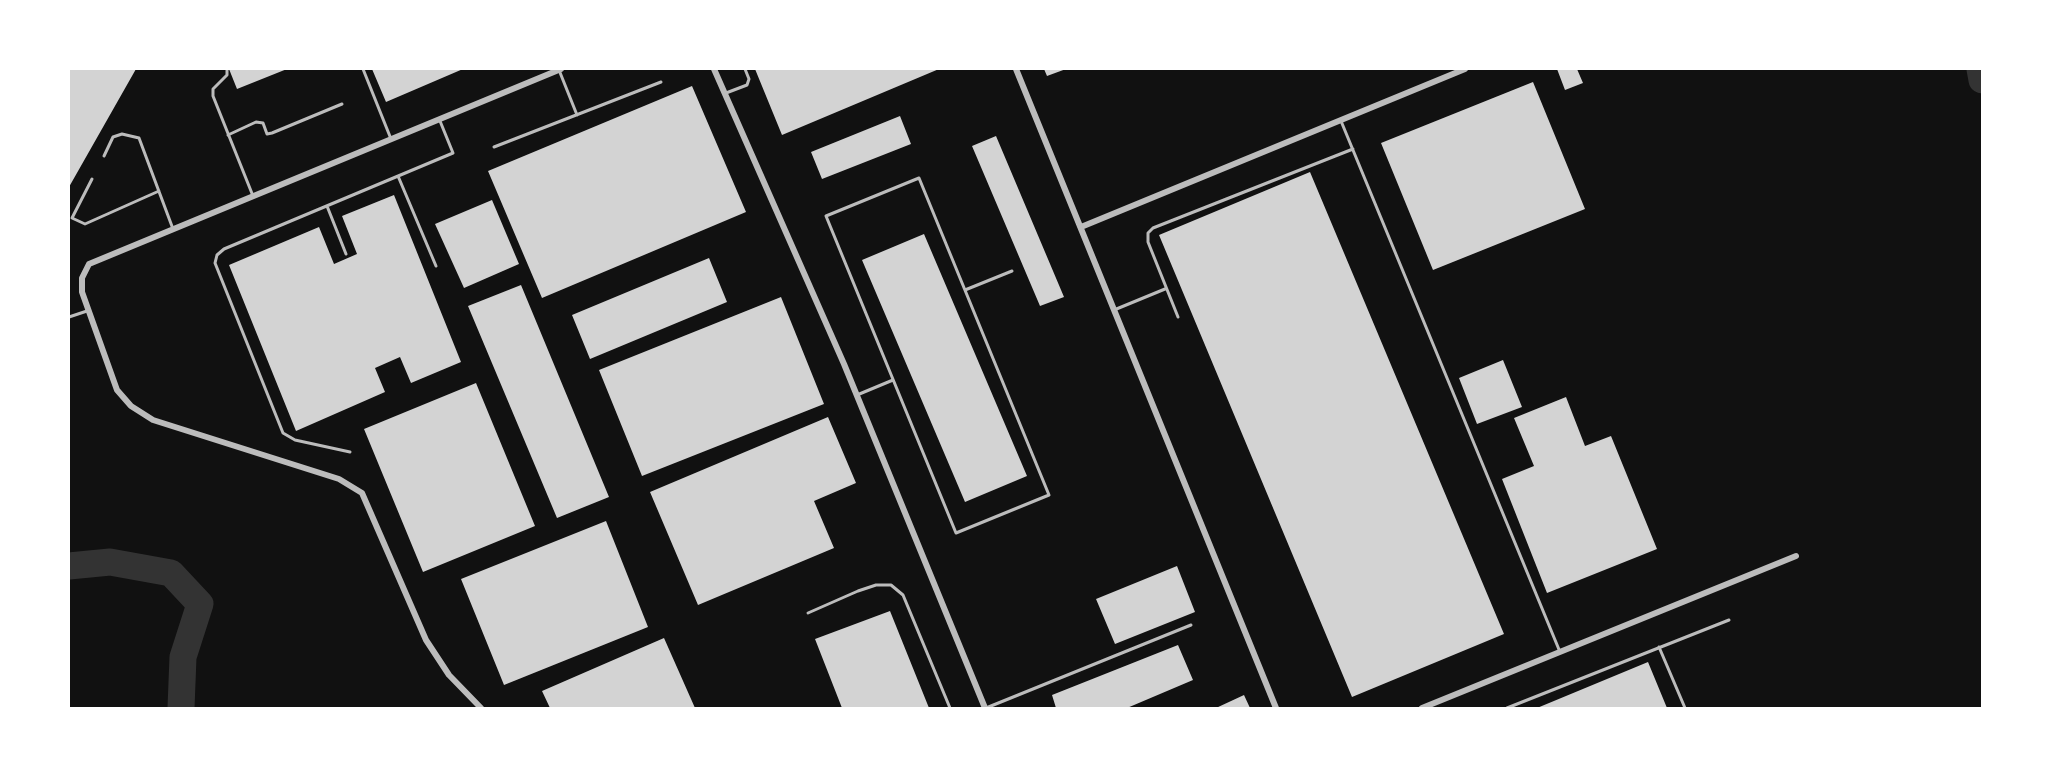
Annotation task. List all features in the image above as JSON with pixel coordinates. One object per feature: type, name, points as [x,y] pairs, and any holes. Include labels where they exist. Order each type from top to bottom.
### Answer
[{"type":"street","points":[[481,708],[449,675],[426,640],[362,493],[339,479],[153,420],[131,406],[117,390],[81,292],[82,278],[89,264],[560,69]]},
{"type":"street","points":[[714,69],[857,395],[985,708]]},
{"type":"street","points":[[1016,69],[1276,708]]},
{"type":"street","points":[[1081,227],[1465,69]]},
{"type":"street","points":[[1422,708],[1796,556]]},
{"type":"lane","points":[[227,69],[226,75],[213,89],[213,96],[253,196]]},
{"type":"lane","points":[[363,69],[391,139]]},
{"type":"lane","points":[[560,69],[577,115]]},
{"type":"lane","points":[[725,94],[747,85],[749,79],[745,69]]},
{"type":"lane","points":[[494,147],[661,82]]},
{"type":"lane","points":[[228,135],[256,122],[263,123],[267,134],[272,133],[342,104]]},
{"type":"lane","points":[[350,452],[295,440],[283,433],[215,263],[217,255],[224,249],[453,153],[440,119]]},
{"type":"lane","points":[[1341,120],[1560,652]]},
{"type":"lane","points":[[104,156],[113,137],[122,134],[139,138],[174,229]]},
{"type":"lane","points":[[1178,317],[1148,242],[1148,233],[1153,228],[1353,149]]},
{"type":"lane","points":[[398,176],[436,266]]},
{"type":"lane","points":[[919,178],[1049,495],[956,533],[893,380],[826,216],[919,178]]},
{"type":"lane","points":[[92,179],[72,218],[85,224],[159,191]]},
{"type":"lane","points":[[327,206],[346,254]]},
{"type":"lane","points":[[965,290],[1012,271]]},
{"type":"lane","points":[[1114,310],[1166,289]]},
{"type":"lane","points":[[69,317],[88,310]]},
{"type":"lane","points":[[857,395],[893,380]]},
{"type":"lane","points":[[808,613],[858,591],[876,585],[891,585],[903,595],[950,708]]},
{"type":"lane","points":[[1507,708],[1659,646],[1730,620]]},
{"type":"lane","points":[[985,708],[1191,625]]},
{"type":"lane","points":[[1659,646],[1685,708]]},
{"type":"building","points":[[69,69],[136,69],[69,187]]},
{"type":"building","points":[[229,69],[287,69],[237,89]]},
{"type":"building","points":[[372,69],[463,69],[386,102]]},
{"type":"building","points":[[755,69],[939,69],[782,135]]},
{"type":"building","points":[[1044,69],[1066,69],[1047,76]]},
{"type":"building","points":[[1557,69],[1577,69],[1583,83],[1565,90]]},
{"type":"building","points":[[1533,82],[1585,209],[1433,270],[1381,143]]},
{"type":"building","points":[[692,86],[746,212],[542,298],[488,171]]},
{"type":"building","points":[[900,116],[911,144],[822,179],[811,152]]},
{"type":"building","points":[[996,136],[1064,297],[1040,306],[972,146]]},
{"type":"building","points":[[1310,172],[1504,634],[1352,697],[1159,235]]},
{"type":"building","points":[[394,195],[461,362],[411,383],[400,357],[375,368],[385,392],[296,431],[229,265],[319,227],[334,264],[357,254],[342,216]]},
{"type":"building","points":[[492,200],[519,264],[464,288],[435,224]]},
{"type":"building","points":[[924,234],[1027,476],[965,502],[862,260]]},
{"type":"building","points":[[709,258],[727,302],[590,359],[572,315]]},
{"type":"building","points":[[521,285],[609,497],[557,518],[468,306]]},
{"type":"building","points":[[781,297],[824,404],[642,476],[599,370]]},
{"type":"building","points":[[1503,360],[1522,407],[1477,424],[1459,378]]},
{"type":"building","points":[[476,383],[535,526],[423,572],[364,429]]},
{"type":"building","points":[[1566,397],[1585,446],[1611,436],[1657,549],[1547,593],[1502,479],[1534,466],[1514,418]]},
{"type":"building","points":[[828,417],[856,483],[814,501],[834,548],[698,605],[650,492]]},
{"type":"building","points":[[606,521],[648,627],[504,685],[461,579]]},
{"type":"building","points":[[1177,566],[1195,612],[1115,644],[1096,599]]},
{"type":"building","points":[[890,611],[929,708],[842,708],[815,639]]},
{"type":"building","points":[[664,638],[695,708],[550,708],[542,691]]},
{"type":"building","points":[[1178,645],[1193,680],[1127,708],[1056,708],[1052,695]]},
{"type":"building","points":[[1648,662],[1667,708],[1537,708]]},
{"type":"building","points":[[1244,695],[1250,708],[1216,708]]},
{"type":"waterway","points":[[1980,69],[1982,80]]},
{"type":"waterway","points":[[69,566],[110,562],[171,573],[200,604],[183,657],[181,708]]}]
